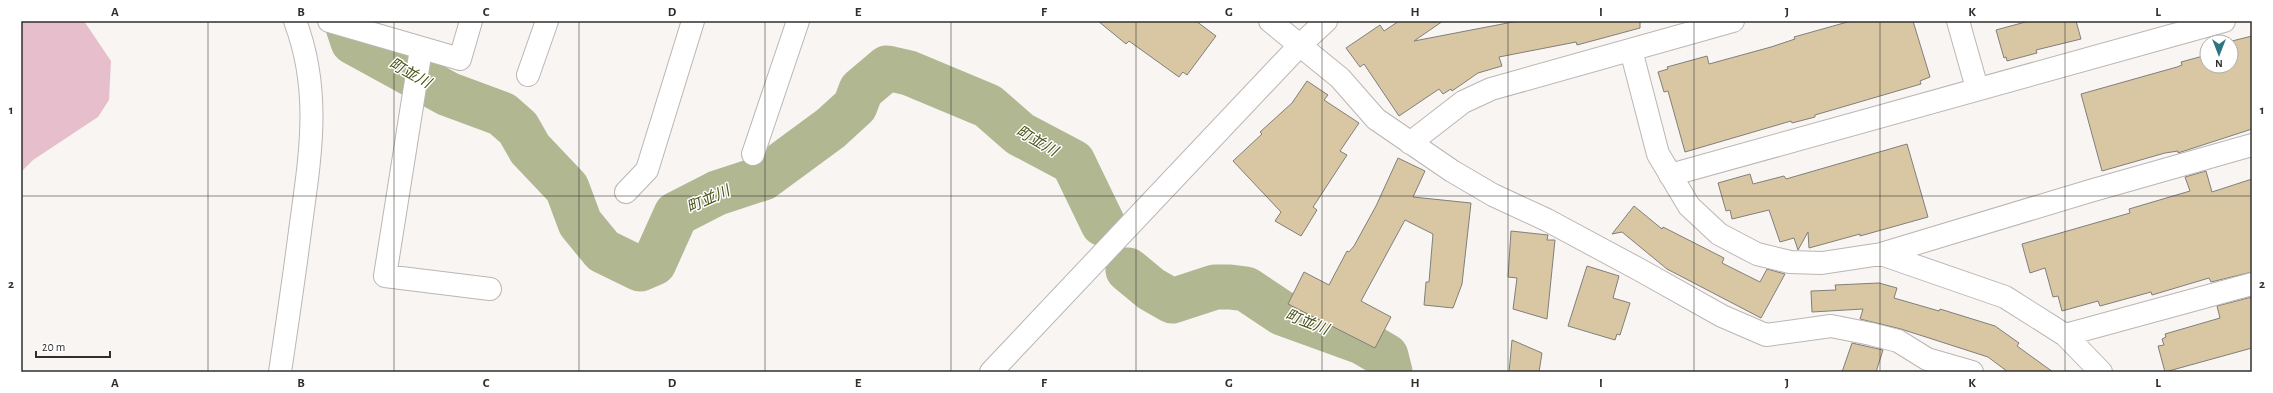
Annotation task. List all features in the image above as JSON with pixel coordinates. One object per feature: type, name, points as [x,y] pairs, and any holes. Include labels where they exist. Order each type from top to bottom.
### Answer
[{"type":"street","points":[[280,372],[310,159],[313,121],[308,64],[295,21]]},
{"type":"street","points":[[329,21],[421,49],[460,59],[471,21]]},
{"type":"street","points":[[528,75],[539,48],[547,21]]},
{"type":"street","points":[[626,192],[646,170],[693,21]]},
{"type":"street","points":[[753,154],[798,21]]},
{"type":"street","points":[[1270,21],[1340,78],[1376,119],[1410,143],[1493,194],[1547,220],[1722,316],[1766,335],[1831,326],[1898,342],[1927,359],[1972,372]]},
{"type":"street","points":[[991,372],[1299,46],[1326,21]]},
{"type":"street","points":[[1410,143],[1462,102],[1491,89],[1733,21]]},
{"type":"street","points":[[1958,21],[1977,88]]},
{"type":"street","points":[[1670,175],[1977,88],[2224,21]]},
{"type":"street","points":[[421,49],[385,276],[490,289]]},
{"type":"street","points":[[1631,50],[1658,154],[1689,206],[1719,234],[1757,254],[1790,262],[1822,263],[1881,254],[2090,191],[2252,145]]},
{"type":"street","points":[[1881,254],[2005,297],[2065,335],[2100,372]]},
{"type":"street","points":[[2065,335],[2252,284]]},
{"type":"shaded area","points":[[21,21],[84,21],[111,61],[109,100],[98,117],[33,160],[21,172]]},
{"type":"building","points":[[1098,21],[1196,21],[1216,36],[1187,75],[1183,72],[1179,77],[1129,41],[1126,44]]},
{"type":"building","points":[[1399,21],[1443,21],[1414,41],[1518,21],[1640,21],[1640,28],[1577,45],[1576,42],[1499,57],[1502,66],[1478,73],[1452,91],[1451,89],[1443,94],[1439,89],[1399,116],[1364,64],[1360,67],[1346,48],[1380,25],[1384,31]]},
{"type":"building","points":[[1851,21],[1913,21],[1930,77],[1920,81],[1921,84],[1815,115],[1815,117],[1792,123],[1791,121],[1685,152],[1668,91],[1664,92],[1658,72],[1668,69],[1667,67],[1707,56],[1709,64],[1771,47],[1795,39],[1794,37]]},
{"type":"building","points":[[2029,21],[2076,21],[2081,39],[2036,50],[2037,53],[2007,61],[2006,57],[2004,58],[1996,30]]},
{"type":"building","points":[[2252,36],[2252,129],[2178,153],[2178,151],[2165,153],[2102,171],[2081,94],[2177,67],[2182,65],[2181,62],[2199,57],[2199,74],[2239,74],[2239,39]]},
{"type":"building","points":[[1307,81],[1328,95],[1324,100],[1359,123],[1340,151],[1347,155],[1313,207],[1317,210],[1301,236],[1275,221],[1281,212],[1233,161],[1262,134],[1260,132],[1292,103]]},
{"type":"building","points":[[1907,144],[1928,217],[1860,236],[1860,234],[1809,248],[1808,232],[1798,250],[1794,238],[1780,242],[1769,210],[1732,219],[1730,210],[1726,211],[1718,183],[1750,174],[1753,184],[1784,176],[1786,179]]},
{"type":"building","points":[[1398,158],[1425,171],[1413,197],[1471,203],[1462,284],[1453,308],[1424,305],[1426,282],[1429,282],[1433,234],[1405,220],[1361,301],[1391,317],[1375,348],[1288,304],[1304,272],[1329,285],[1347,251],[1349,252],[1354,246],[1376,206]]},
{"type":"building","points":[[2206,171],[2212,192],[2252,179],[2252,272],[2211,282],[2209,278],[2152,295],[2151,292],[2100,306],[2098,301],[2062,311],[2058,296],[2053,297],[2045,268],[2030,273],[2022,244],[2130,213],[2129,209],[2190,191],[2185,177]]},
{"type":"building","points":[[1634,206],[1662,229],[1663,227],[1724,258],[1722,263],[1760,282],[1767,269],[1785,274],[1761,318],[1667,269],[1622,232],[1612,234]]},
{"type":"building","points":[[1511,231],[1548,235],[1547,240],[1555,240],[1547,319],[1513,309],[1517,278],[1508,277]]},
{"type":"building","points":[[1587,266],[1619,276],[1613,298],[1630,303],[1620,335],[1617,334],[1615,340],[1568,326]]},
{"type":"building","points":[[1879,283],[1897,288],[1894,298],[1939,311],[1940,309],[1995,326],[2019,343],[2017,346],[2053,372],[2008,372],[1988,357],[1901,329],[1860,319],[1863,309],[1812,312],[1811,291],[1836,290],[1835,285]]},
{"type":"building","points":[[2252,297],[2252,348],[2165,372],[2158,346],[2164,345],[2162,339],[2166,337],[2165,334],[2220,318],[2217,306]]},
{"type":"building","points":[[1512,340],[1542,353],[1539,372],[1509,372]]},
{"type":"building","points":[[1852,343],[1883,350],[1876,372],[1842,372]]},
{"type":"waterway","name":"町並川","points":[[346,21],[353,42],[448,94],[502,114],[518,128],[530,149],[567,188],[580,223],[603,251],[640,269],[654,263],[676,214],[717,193],[763,178],[831,128],[855,106],[861,90],[887,68],[909,73],[988,106],[1020,134],[1073,162],[1103,224]]},
{"type":"waterway","name":"町並川","points":[[1128,270],[1151,289],[1172,301],[1215,287],[1246,289],[1282,313],[1362,342],[1386,356],[1390,372]]}]
